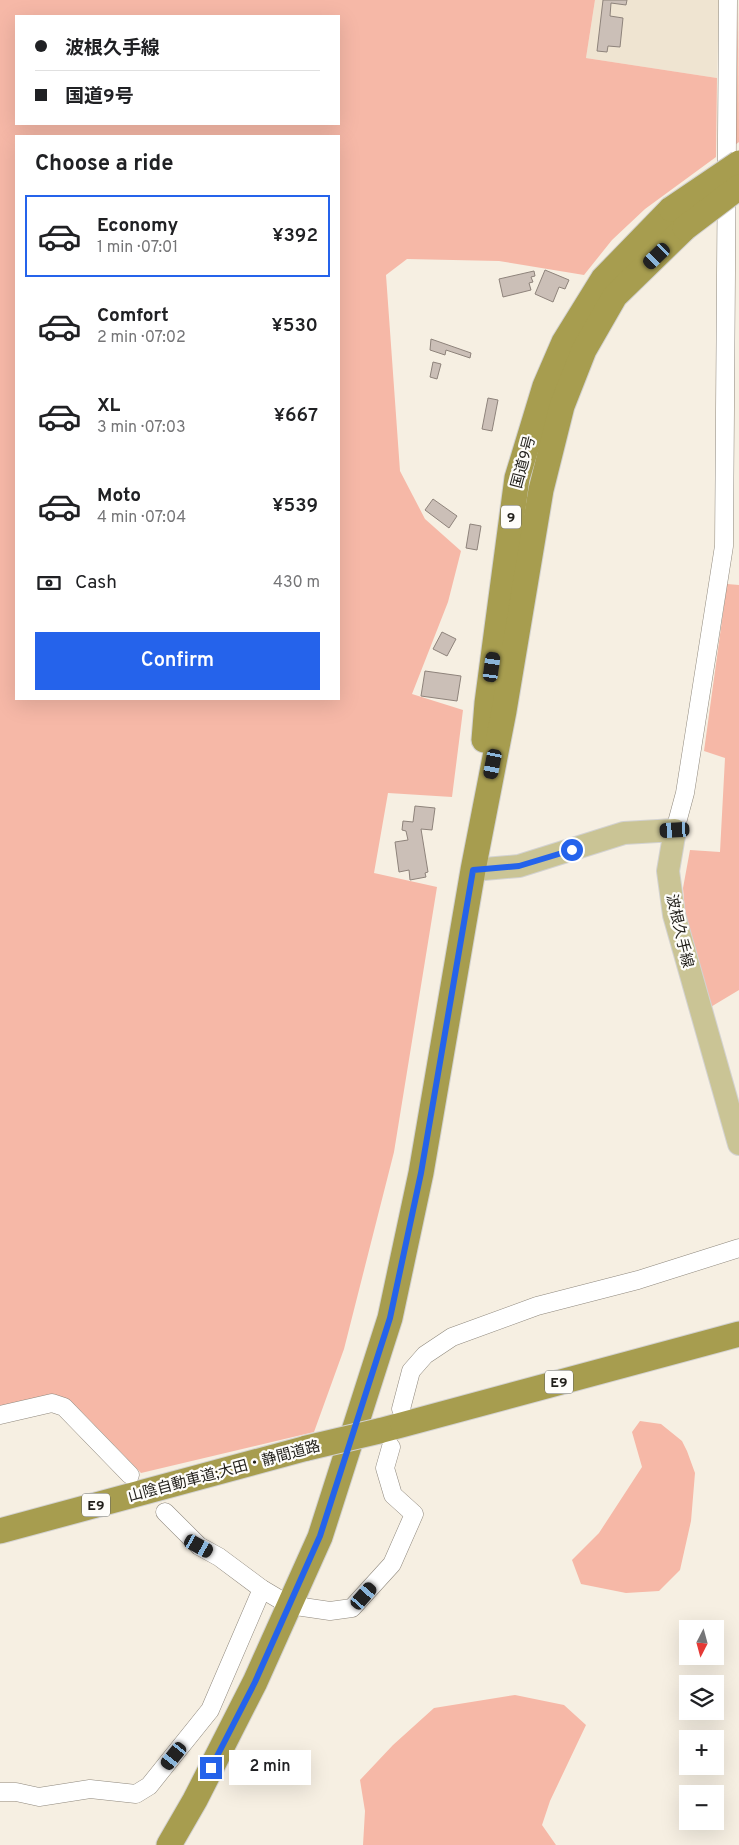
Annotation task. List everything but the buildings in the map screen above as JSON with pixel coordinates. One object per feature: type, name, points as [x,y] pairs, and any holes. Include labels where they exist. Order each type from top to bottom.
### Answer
[{"type":"highway","name":"国道9号","points":[[169,1845],[195,1800],[255,1682],[320,1536],[390,1318],[421,1173],[473,870],[504,711],[541,490],[562,406],[584,350],[615,296],[678,219],[739,163]]},
{"type":"highway","name":"国道9号","points":[[678,219],[739,187]]},
{"type":"highway","name":"山陰自動車道;大田・静間道路","points":[[0,1532],[307,1448],[385,1439],[739,1334]]},
{"type":"highway","points":[[0,1517],[63,1500],[166,1486]]},
{"type":"main road","points":[[473,870],[519,866],[624,833],[675,830]]},
{"type":"main road","name":"波根久手線","points":[[675,830],[668,871],[674,915],[739,1144]]},
{"type":"street","points":[[675,830],[685,793],[724,546],[728,0]]},
{"type":"street","points":[[401,1409],[411,1371],[425,1355],[452,1337],[537,1306],[638,1280],[739,1248]]},
{"type":"street","points":[[0,1414],[52,1403],[64,1407],[130,1475]]},
{"type":"street","points":[[165,1512],[199,1546],[219,1557],[262,1589],[289,1605],[330,1611],[352,1608],[392,1564],[414,1514],[393,1495],[385,1468],[385,1439]]},
{"type":"street","points":[[0,1792],[16,1792],[39,1797],[90,1789],[136,1794],[149,1786],[210,1710],[262,1589]]},
{"type":"street","points":[[210,1710],[236,1720]]},
{"type":"shaded area","points":[[0,0],[595,0],[586,58],[717,78],[716,157],[645,209],[612,240],[584,275],[499,261],[407,259],[386,275],[400,471],[425,519],[461,551],[448,602],[412,694],[463,710],[452,797],[388,793],[374,873],[437,887],[394,1152],[344,1349],[314,1432],[141,1473],[76,1406],[49,1399],[0,1412]]},
{"type":"shaded area","points":[[595,0],[719,0],[717,78],[586,58]]},
{"type":"shaded area","points":[[738,0],[739,142],[735,145]]},
{"type":"shaded area","points":[[727,584],[739,585],[739,990],[709,1008],[688,944],[683,888],[690,850],[720,852],[725,758],[704,751]]},
{"type":"shaded area","points":[[640,1421],[661,1424],[682,1441],[695,1473],[691,1521],[680,1570],[659,1591],[626,1593],[581,1584],[572,1560],[599,1533],[642,1467],[632,1432]]},
{"type":"shaded area","points":[[515,1695],[564,1705],[586,1725],[550,1801],[542,1825],[556,1845],[363,1845],[365,1811],[360,1780],[393,1745],[434,1708]]},
{"type":"route","points":[[211,1768],[255,1682],[320,1536],[390,1318],[421,1173],[473,870],[519,866],[572,850]]}]
